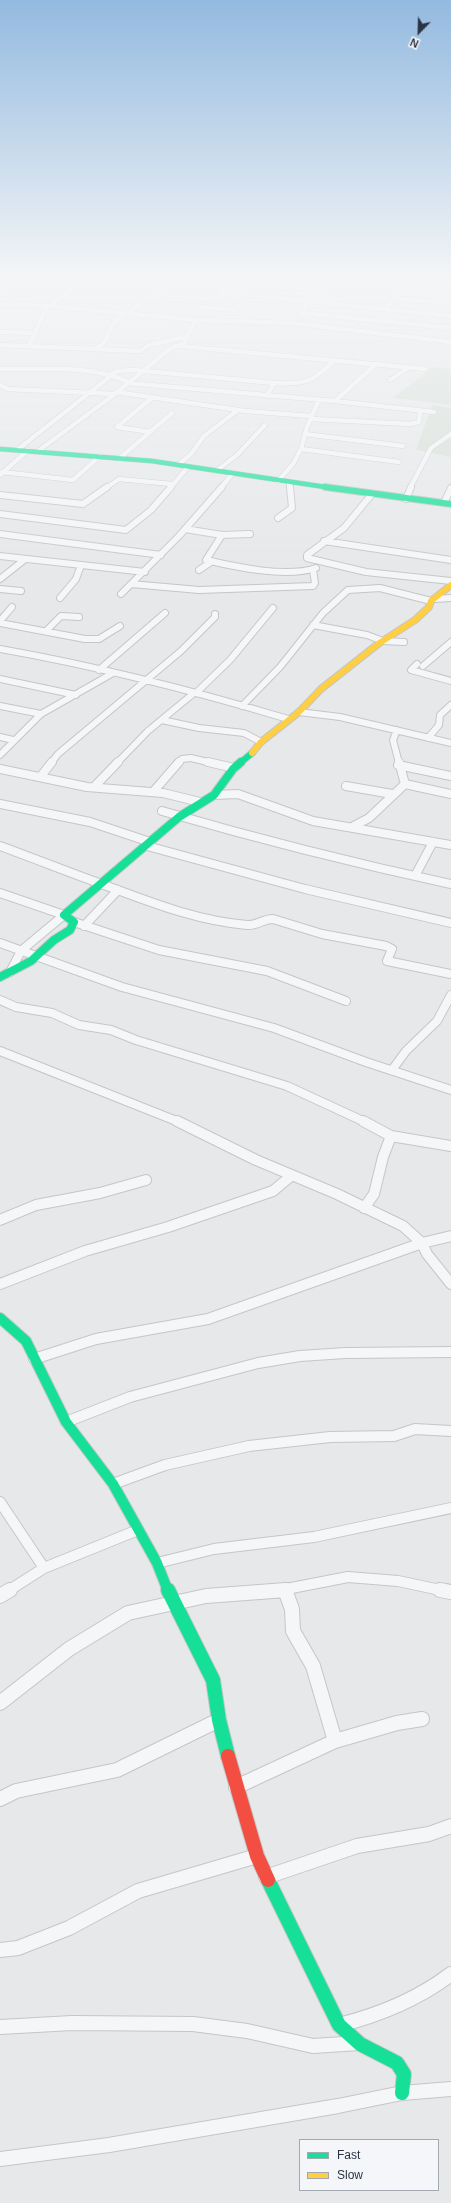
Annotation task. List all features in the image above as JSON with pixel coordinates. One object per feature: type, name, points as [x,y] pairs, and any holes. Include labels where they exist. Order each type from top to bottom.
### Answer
[{"type":"street","points":[[38,451],[77,412],[89,393],[103,381]]},
{"type":"street","points":[[125,381],[128,383],[335,401],[434,412]]},
{"type":"street","points":[[100,456],[73,480],[1,473],[16,452],[77,412],[115,393],[131,381]]},
{"type":"street","points":[[250,381],[299,384],[314,381]]},
{"type":"street","points":[[335,401],[357,381]]},
{"type":"street","points":[[267,396],[274,383]]},
{"type":"street","points":[[0,385],[8,388],[89,393],[115,393],[153,397],[238,410],[311,418],[410,424],[419,422],[420,411]]},
{"type":"street","points":[[214,406],[221,400],[226,392]]},
{"type":"street","points":[[151,432],[117,427],[153,397]]},
{"type":"street","points":[[278,481],[293,464],[302,449],[305,434],[319,400]]},
{"type":"street","points":[[178,465],[191,454],[204,436],[238,410]]},
{"type":"street","points":[[121,458],[172,413]]},
{"type":"street","points":[[216,471],[237,455],[248,444],[252,437],[265,425]]},
{"type":"street","points":[[305,434],[403,446]]},
{"type":"street","points":[[406,499],[417,472],[431,448],[451,434]]},
{"type":"street","points":[[0,449],[16,452],[28,450],[100,456],[178,465],[289,483],[447,504],[451,488]]},
{"type":"street","points":[[302,449],[399,462]]},
{"type":"street","points":[[0,514],[121,530],[130,528],[151,510],[188,467]]},
{"type":"street","points":[[122,594],[186,529],[219,492],[232,474]]},
{"type":"street","points":[[0,495],[83,504],[119,479],[172,484]]},
{"type":"street","points":[[278,518],[292,508],[289,483]]},
{"type":"street","points":[[372,494],[344,528],[307,555],[307,558],[366,572],[451,581]]},
{"type":"street","points":[[186,529],[222,535],[250,534]]},
{"type":"street","points":[[0,534],[140,551],[161,555]]},
{"type":"street","points":[[222,535],[206,560],[261,569],[312,570],[322,562]]},
{"type":"street","points":[[324,542],[451,560]]},
{"type":"street","points":[[0,556],[24,560],[144,572]]},
{"type":"street","points":[[0,579],[24,560]]},
{"type":"street","points":[[199,570],[211,562]]},
{"type":"street","points":[[60,598],[76,579],[81,566]]},
{"type":"street","points":[[131,584],[199,590],[313,586],[315,583],[312,570]]},
{"type":"street","points":[[214,795],[234,768],[249,756],[261,742],[288,719],[299,712],[321,689],[382,641],[399,631],[429,608],[433,600],[451,585]]},
{"type":"street","points":[[242,706],[279,668],[313,625],[341,595],[348,590],[381,588],[433,600],[451,598]]},
{"type":"street","points":[[0,589],[21,591]]},
{"type":"street","points":[[12,607],[0,622],[85,638],[99,639],[120,626]]},
{"type":"street","points":[[94,787],[137,742],[195,693],[230,660],[265,620],[273,608]]},
{"type":"street","points":[[99,670],[165,613]]},
{"type":"street","points":[[41,776],[58,754],[181,651],[215,617],[214,614]]},
{"type":"street","points":[[46,631],[61,616],[68,615],[80,617]]},
{"type":"street","points":[[313,625],[367,635],[382,641],[406,640],[399,631]]},
{"type":"street","points":[[451,642],[411,670],[451,681]]},
{"type":"street","points":[[0,649],[51,658],[144,682],[195,693],[288,719]]},
{"type":"street","points":[[0,755],[13,740],[41,714],[112,673]]},
{"type":"street","points":[[0,679],[76,695]]},
{"type":"street","points":[[428,738],[439,725],[440,715],[451,705]]},
{"type":"street","points":[[0,706],[41,714]]},
{"type":"street","points":[[299,712],[340,717],[451,743]]},
{"type":"street","points":[[162,720],[211,730],[225,729],[253,736],[261,742]]},
{"type":"street","points":[[397,730],[393,740],[398,765],[405,784]]},
{"type":"street","points":[[0,737],[13,740]]},
{"type":"street","points":[[153,792],[182,759],[186,758],[234,768]]},
{"type":"street","points":[[398,765],[451,776]]},
{"type":"street","points":[[1,770],[41,776],[67,783],[94,787],[153,792],[191,798],[200,802]]},
{"type":"street","points":[[352,828],[371,818],[392,794],[405,784],[451,794]]},
{"type":"street","points":[[346,786],[392,794]]},
{"type":"street","points":[[11,969],[22,950],[102,884],[179,817],[200,802],[214,795],[238,794],[313,821],[451,845]]},
{"type":"street","points":[[0,804],[90,822],[149,844],[305,889],[451,923]]},
{"type":"street","points":[[162,811],[291,848],[451,884]]},
{"type":"street","points":[[415,876],[432,842]]},
{"type":"street","points":[[0,846],[86,880],[102,884],[182,914],[204,919],[253,925],[261,920],[273,919],[322,934],[386,946],[392,949],[387,961],[451,974]]},
{"type":"street","points":[[84,926],[118,890]]},
{"type":"street","points":[[0,894],[64,916],[84,926],[159,950],[267,970],[346,1001]]},
{"type":"street","points":[[0,977],[11,969],[34,958],[54,940],[70,930],[74,922]]},
{"type":"street","points":[[0,943],[22,950],[34,958],[96,979],[274,1028],[451,1090]]},
{"type":"street","points":[[392,1070],[406,1051],[447,1013],[451,995]]},
{"type":"street","points":[[0,1000],[16,1007],[52,1013],[79,1025],[111,1030],[136,1040],[287,1086],[353,1116],[390,1136],[451,1146]]},
{"type":"street","points":[[0,1052],[168,1116],[291,1176],[403,1226],[422,1243],[427,1254],[451,1284]]},
{"type":"street","points":[[364,1208],[374,1194],[383,1156],[390,1136]]},
{"type":"street","points":[[0,1284],[85,1251],[168,1227],[273,1191],[291,1176]]},
{"type":"street","points":[[0,1220],[36,1205],[100,1193],[146,1180]]},
{"type":"street","points":[[34,1359],[96,1339],[208,1319],[422,1243],[451,1236]]},
{"type":"street","points":[[0,1318],[26,1341],[66,1422],[112,1484],[157,1562],[173,1603],[213,1680],[219,1720],[236,1787],[266,1877],[339,2025],[346,2034],[394,2061],[403,2071],[404,2085],[402,2093]]},
{"type":"street","points":[[66,1422],[130,1397],[258,1363],[300,1356],[345,1353],[409,1351],[451,1352]]},
{"type":"street","points":[[112,1484],[165,1465],[248,1446],[330,1437],[394,1436],[415,1430],[451,1430]]},
{"type":"street","points":[[0,1504],[44,1568]]},
{"type":"street","points":[[157,1562],[214,1549],[314,1537],[451,1508]]},
{"type":"street","points":[[0,1596],[44,1568],[138,1530]]},
{"type":"street","points":[[0,1703],[69,1649],[128,1613],[206,1596],[284,1590],[348,1577],[398,1581],[451,1592]]},
{"type":"street","points":[[284,1590],[292,1609],[293,1631],[313,1666],[335,1741]]},
{"type":"street","points":[[236,1787],[335,1741],[397,1723],[422,1719]]},
{"type":"street","points":[[0,1799],[16,1790],[118,1770],[219,1720]]},
{"type":"street","points":[[266,1877],[357,1846],[429,1834],[451,1826]]},
{"type":"street","points":[[0,1950],[18,1948],[69,1928],[138,1891],[258,1856]]},
{"type":"street","points":[[339,2025],[356,2022],[396,2004],[439,1984],[451,1974]]},
{"type":"street","points":[[0,2027],[72,2023],[193,2024],[247,2031],[313,2046],[360,2043]]},
{"type":"street","points":[[0,2159],[108,2145],[338,2106],[402,2093],[451,2089]]},
{"type":"shaded area","points":[[415,381],[451,381],[451,405],[393,398]]},
{"type":"shaded area","points":[[432,405],[451,408],[451,457],[416,450]]},
{"type":"traffic: fast","points":[[0,449],[152,461],[278,481],[451,504]]},
{"type":"traffic: fast","points":[[0,977],[31,961],[54,940],[70,930],[74,922],[64,915],[179,817],[214,795],[233,769],[252,753]]},
{"type":"traffic: fast","points":[[0,1318],[26,1341],[66,1422],[113,1484],[157,1563],[173,1603],[213,1680],[219,1720],[228,1756]]},
{"type":"traffic: fast","points":[[268,1880],[339,2025],[360,2044],[397,2063],[404,2074],[402,2093]]},
{"type":"traffic: slow","points":[[252,753],[261,742],[299,712],[321,689],[378,644],[415,620],[429,607],[431,601],[451,585]]},
{"type":"traffic: jam","points":[[228,1756],[257,1856],[268,1880]]}]
